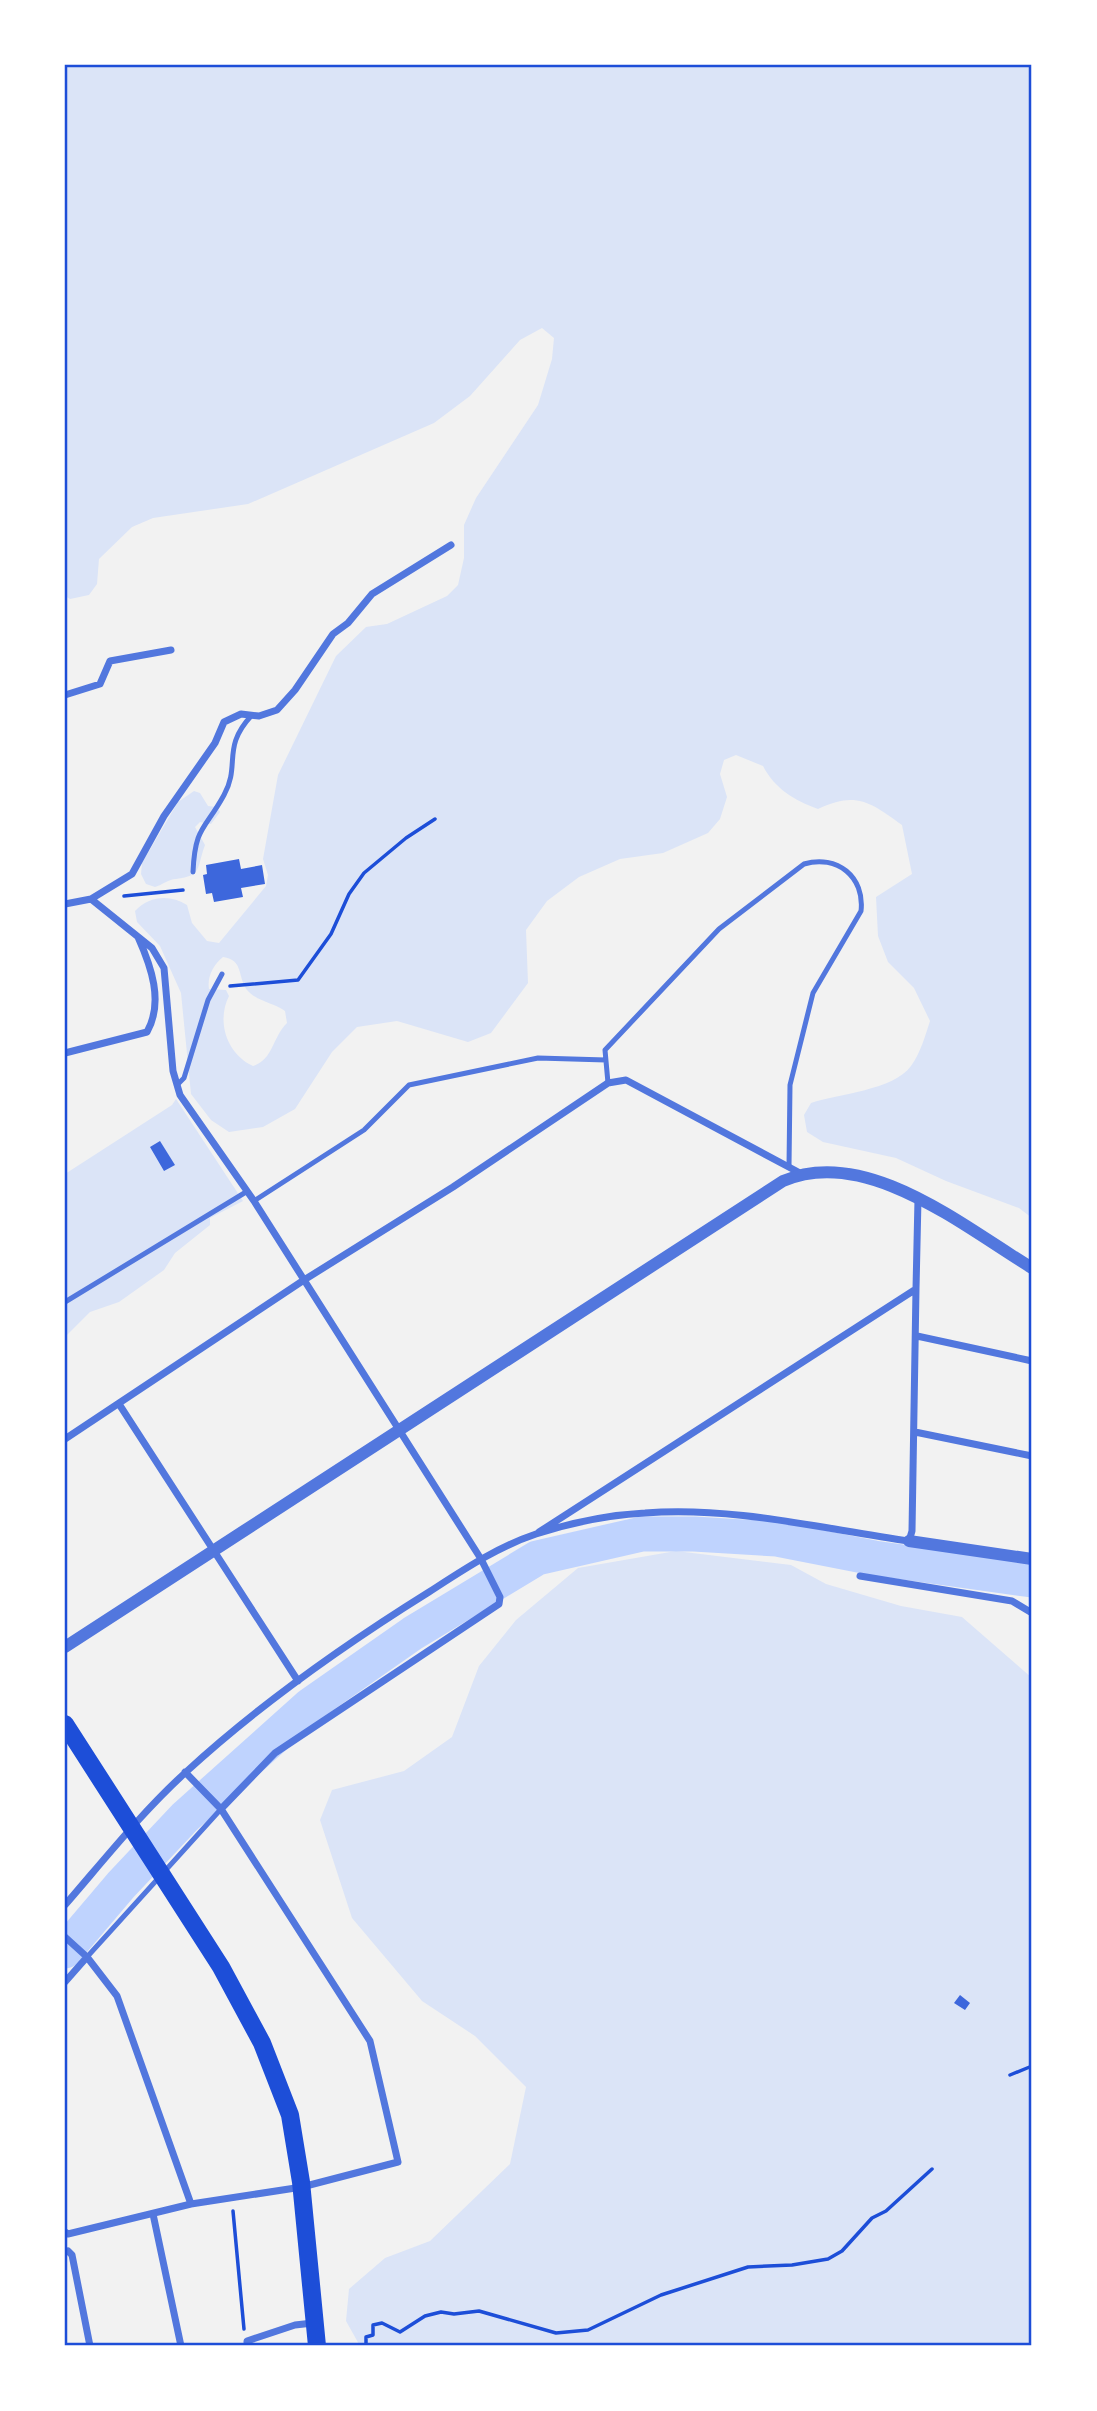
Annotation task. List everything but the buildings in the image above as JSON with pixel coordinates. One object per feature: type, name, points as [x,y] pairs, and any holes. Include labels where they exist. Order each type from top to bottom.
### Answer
[{"type":"highway","points":[[65,1724],[221,1967],[262,2043],[290,2115],[302,2187],[317,2346]]},
{"type":"street","points":[[65,904],[90,899],[132,874],[164,816],[215,743],[224,722],[241,714],[252,715],[277,710],[295,690],[332,634],[348,623],[372,594],[451,545]]},
{"type":"street","points":[[65,695],[100,684],[110,661],[171,650]]},
{"type":"street","points":[[90,899],[136,932],[152,948],[164,968],[173,1071],[180,1095],[254,1201],[488,1570],[500,1597],[499,1604],[275,1753],[219,1807]]},
{"type":"street","points":[[65,1054],[147,1032],[156,1012],[156,1001],[146,955],[136,932]]},
{"type":"street","points":[[65,1439],[608,1083],[625,1080],[794,1170],[838,1171],[872,1177],[918,1199],[1032,1268]]},
{"type":"street","points":[[65,1647],[783,1181],[794,1170]]},
{"type":"street","points":[[909,1541],[912,1531],[915,1432],[918,1199]]},
{"type":"street","points":[[65,1905],[135,1834],[185,1772],[298,1681],[401,1609],[481,1559],[536,1534],[916,1289]]},
{"type":"street","points":[[917,1336],[1032,1361]]},
{"type":"street","points":[[119,1404],[298,1681]]},
{"type":"street","points":[[915,1432],[1032,1456]]},
{"type":"street","points":[[536,1534],[612,1517],[684,1512],[748,1518],[1032,1559]]},
{"type":"street","points":[[860,1576],[1012,1601],[1032,1613]]},
{"type":"street","points":[[90,2346],[72,2255],[67,2252],[66,2233],[191,2204],[302,2187],[398,2162],[370,2041],[219,1807],[185,1772]]},
{"type":"street","points":[[65,1937],[84,1955],[117,1996],[191,2204]]},
{"type":"street","points":[[65,1982],[84,1955]]},
{"type":"street","points":[[153,2214],[181,2346]]},
{"type":"street","points":[[247,2344],[295,2325],[314,2323]]},
{"type":"lane","points":[[193,872],[199,831],[224,796],[233,741],[252,715]]},
{"type":"lane","points":[[608,1083],[605,1050],[719,929],[804,864],[814,860],[837,864],[851,874],[863,897],[861,911],[813,993],[790,1084],[794,1170]]},
{"type":"lane","points":[[177,1085],[184,1078],[208,1000],[222,974]]},
{"type":"lane","points":[[254,1201],[364,1130],[409,1085],[538,1058],[606,1060]]},
{"type":"lane","points":[[65,1302],[246,1192]]},
{"type":"lane","points":[[84,1955],[219,1807]]},
{"type":"path","points":[[222,974],[228,987],[298,980],[331,934],[349,894],[364,873],[406,838],[435,819]]},
{"type":"path","points":[[90,899],[183,890]]},
{"type":"path","points":[[1010,2075],[1032,2066]]},
{"type":"path","points":[[366,2346],[366,2337],[373,2335],[373,2325],[382,2323],[400,2332],[435,2312],[454,2314],[479,2311],[556,2333],[588,2330],[661,2295],[748,2267],[792,2265],[828,2259],[842,2251],[872,2218],[886,2211],[932,2169]]},
{"type":"path","points":[[232,2199],[247,2344]]},
{"type":"shaded area","points":[[65,65],[1032,65],[1032,1218],[1019,1208],[946,1181],[896,1158],[823,1142],[807,1132],[804,1115],[811,1103],[892,1081],[911,1066],[920,1050],[930,1021],[914,988],[888,962],[878,936],[876,897],[912,874],[902,825],[891,817],[871,805],[853,800],[818,809],[809,806],[779,787],[763,766],[736,755],[724,760],[720,774],[727,797],[720,819],[708,833],[663,853],[620,859],[579,877],[547,901],[526,930],[528,983],[491,1033],[468,1042],[397,1021],[357,1027],[332,1052],[295,1109],[263,1127],[229,1132],[211,1120],[191,1094],[181,993],[160,946],[137,922],[135,911],[147,902],[160,898],[180,901],[187,905],[192,923],[207,941],[219,943],[266,886],[268,875],[263,859],[278,775],[336,656],[366,627],[387,624],[447,596],[458,585],[464,558],[464,525],[476,498],[538,405],[552,359],[554,338],[542,328],[520,340],[470,396],[434,423],[248,504],[153,518],[132,527],[99,559],[97,584],[89,595],[70,599],[65,596]],"holes":[[[223,957],[237,965],[244,985],[251,994],[285,1011],[287,1023],[269,1054],[253,1066],[236,1054],[226,1036],[224,1016],[229,996],[226,990],[209,989],[210,976],[216,964]]]},
{"type":"shaded area","points":[[194,791],[200,793],[208,806],[217,807],[220,812],[211,824],[200,822],[195,827],[205,845],[197,870],[191,875],[155,887],[146,884],[141,874],[142,863],[178,802]]},
{"type":"shaded area","points":[[176,1099],[243,1201],[210,1218],[210,1225],[175,1253],[164,1270],[119,1302],[90,1312],[65,1337],[65,1174],[172,1105]]},
{"type":"shaded area","points":[[676,1551],[791,1565],[826,1584],[901,1606],[962,1617],[1032,1678],[1032,2346],[360,2346],[346,2321],[349,2289],[385,2258],[430,2241],[510,2164],[526,2087],[475,2036],[422,2001],[352,1918],[320,1820],[332,1790],[404,1771],[452,1737],[479,1666],[516,1620],[578,1568]]},
{"type":"waterway","points":[[65,1951],[121,1885],[185,1817],[310,1705],[413,1633],[537,1558],[642,1534],[694,1534],[777,1539],[874,1558],[1032,1580]]}]
